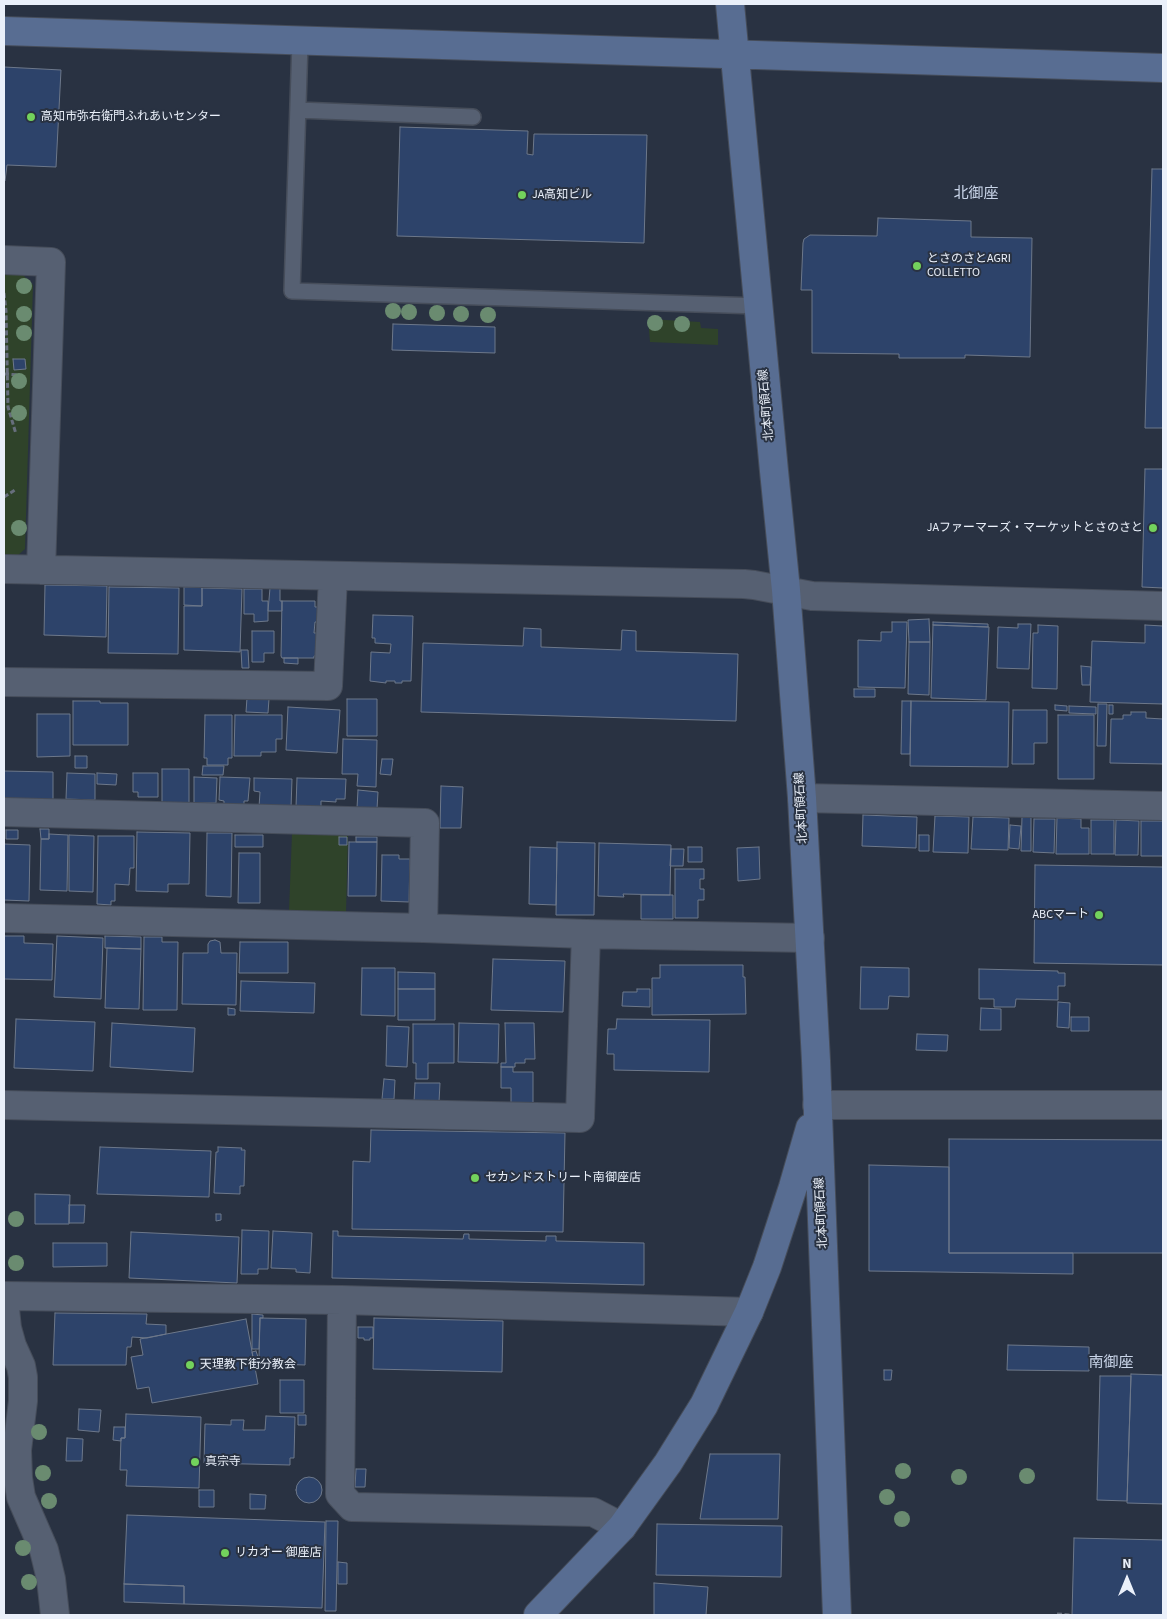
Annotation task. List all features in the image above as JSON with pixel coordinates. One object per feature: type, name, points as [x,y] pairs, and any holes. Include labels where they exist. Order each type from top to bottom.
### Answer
[{"type":"street","name":"北本町領石線","points":[[730,4],[786,590],[802,798],[810,938],[837,1615]]},
{"type":"street","points":[[4,31],[300,42],[735,53],[1163,68]]},
{"type":"street","points":[[4,260],[51,262],[41,570]]},
{"type":"street","points":[[4,569],[744,584],[812,596],[1163,606]]},
{"type":"street","points":[[4,682],[328,686],[333,576]]},
{"type":"street","points":[[802,798],[1163,806]]},
{"type":"street","points":[[4,812],[425,823],[424,928]]},
{"type":"street","points":[[4,918],[424,928],[586,934],[810,938]]},
{"type":"street","points":[[4,1106],[580,1118],[586,934]]},
{"type":"street","points":[[538,1615],[622,1527],[668,1463],[704,1405],[749,1312],[767,1267],[817,1105],[1163,1106]]},
{"type":"street","points":[[4,1296],[342,1300],[749,1312]]},
{"type":"street","points":[[4,1300],[8,1346],[21,1366],[23,1389],[17,1450],[18,1478],[12,1496],[44,1550],[51,1579],[55,1615]]},
{"type":"street","points":[[342,1300],[340,1494],[352,1507],[592,1512],[622,1527]]},
{"type":"lane","points":[[300,42],[292,291],[758,306]]},
{"type":"lane","points":[[298,110],[473,117]]},
{"type":"path","points":[[4,293],[8,407],[17,438]]},
{"type":"path","points":[[4,497],[16,489]]},
{"type":"path","points":[[1057,1614],[1071,1615]]},
{"type":"green space","points":[[4,274],[23,275],[33,285],[25,549],[17,556],[4,556]]},
{"type":"green space","points":[[648,319],[700,322],[701,328],[718,329],[718,345],[650,342]]},
{"type":"green space","points":[[292,833],[348,834],[346,913],[289,911]]},
{"type":"building","name":"高知市弥右衛門ふれあいセンター","points":[[4,67],[61,70],[56,167],[7,165],[5,181],[4,181]]},
{"type":"building","name":"JA高知ビル","points":[[400,127],[528,131],[527,154],[533,155],[534,134],[647,135],[644,243],[397,236]]},
{"type":"building","points":[[1152,169],[1163,169],[1163,428],[1145,428]]},
{"type":"building","name":"とさのさとAGRI COLLETTO","points":[[878,218],[971,221],[971,237],[1032,238],[1030,357],[965,355],[965,358],[899,358],[899,354],[812,353],[812,290],[801,290],[804,239],[810,235],[877,236]]},
{"type":"building","points":[[393,324],[495,327],[495,353],[392,350]]},
{"type":"building","points":[[13,359],[25,359],[26,369],[14,370]]},
{"type":"building","name":"JAファーマーズ・マーケットとさのさと","points":[[1145,469],[1163,469],[1163,588],[1142,587]]},
{"type":"building","points":[[45,585],[107,586],[106,637],[44,635]]},
{"type":"building","points":[[109,587],[179,588],[178,654],[108,653]]},
{"type":"building","points":[[184,587],[202,587],[202,606],[184,605]]},
{"type":"building","points":[[202,588],[242,589],[240,652],[184,650],[184,606],[202,606]]},
{"type":"building","points":[[270,588],[280,588],[282,611],[268,611]]},
{"type":"building","points":[[244,589],[262,589],[262,601],[268,601],[268,621],[254,622],[254,614],[244,614]]},
{"type":"building","points":[[282,601],[315,601],[315,607],[319,607],[319,622],[315,622],[314,633],[317,633],[317,656],[314,656],[314,658],[282,658]]},
{"type":"building","points":[[373,615],[413,616],[411,681],[395,683],[395,681],[386,681],[386,683],[370,681],[371,652],[390,653],[391,644],[375,643],[375,638],[372,638]]},
{"type":"building","points":[[929,619],[930,642],[909,642],[908,620]]},
{"type":"building","points":[[892,622],[907,622],[905,688],[858,687],[858,640],[881,641],[881,632],[892,632]]},
{"type":"building","points":[[933,622],[988,624],[988,627],[933,625]]},
{"type":"building","points":[[1018,624],[1031,624],[1029,669],[997,668],[998,627],[1018,628]]},
{"type":"building","points":[[933,625],[989,627],[986,700],[931,698]]},
{"type":"building","points":[[1038,625],[1058,626],[1057,689],[1032,688],[1033,633],[1038,633]]},
{"type":"building","points":[[1145,625],[1163,626],[1163,704],[1090,702],[1092,641],[1145,643]]},
{"type":"building","points":[[524,628],[541,629],[541,647],[621,650],[622,630],[636,631],[636,651],[738,654],[736,721],[421,712],[423,643],[523,646]]},
{"type":"building","points":[[252,631],[274,631],[274,653],[264,653],[264,662],[252,662]]},
{"type":"building","points":[[909,642],[930,642],[929,695],[908,694]]},
{"type":"building","points":[[241,650],[248,650],[249,668],[242,668]]},
{"type":"building","points":[[284,658],[298,658],[298,664],[284,663]]},
{"type":"building","points":[[1081,666],[1091,667],[1090,685],[1082,685]]},
{"type":"building","points":[[854,689],[875,689],[875,697],[854,697]]},
{"type":"building","points":[[247,698],[269,699],[268,713],[246,712]]},
{"type":"building","points":[[347,699],[377,699],[377,736],[347,736]]},
{"type":"building","points":[[73,701],[128,703],[128,745],[73,745]]},
{"type":"building","points":[[902,701],[911,701],[910,754],[901,754]]},
{"type":"building","points":[[911,701],[1009,702],[1008,767],[910,766]]},
{"type":"building","points":[[1098,704],[1107,704],[1106,746],[1097,746]]},
{"type":"building","points":[[1055,705],[1067,706],[1067,711],[1055,710]]},
{"type":"building","points":[[1109,705],[1113,705],[1113,714],[1109,714]]},
{"type":"building","points":[[1069,706],[1096,707],[1096,714],[1069,713]]},
{"type":"building","points":[[288,707],[340,710],[337,753],[286,750]]},
{"type":"building","points":[[1013,710],[1047,710],[1047,743],[1034,743],[1034,764],[1012,764]]},
{"type":"building","points":[[1131,712],[1146,712],[1146,718],[1163,719],[1163,764],[1110,763],[1111,719],[1123,719],[1123,715],[1131,715]]},
{"type":"building","points":[[37,714],[70,714],[70,756],[37,757]]},
{"type":"building","points":[[205,715],[232,715],[232,758],[228,758],[228,765],[207,765],[207,758],[204,758]]},
{"type":"building","points":[[235,715],[282,715],[282,739],[276,739],[276,752],[261,752],[261,756],[234,756]]},
{"type":"building","points":[[1058,715],[1094,715],[1094,779],[1058,779]]},
{"type":"building","points":[[343,739],[377,740],[376,787],[357,786],[358,774],[342,774]]},
{"type":"building","points":[[75,756],[87,756],[87,768],[75,768]]},
{"type":"building","points":[[382,759],[393,759],[391,775],[380,774]]},
{"type":"building","points":[[203,766],[224,766],[223,775],[202,775]]},
{"type":"building","points":[[162,769],[189,769],[189,805],[162,805]]},
{"type":"building","points":[[4,771],[53,772],[53,800],[4,799]]},
{"type":"building","points":[[67,773],[95,774],[95,800],[66,799]]},
{"type":"building","points":[[97,773],[117,774],[116,785],[97,784]]},
{"type":"building","points":[[133,773],[158,773],[158,797],[138,797],[138,792],[133,792]]},
{"type":"building","points":[[194,777],[217,778],[216,803],[194,803]]},
{"type":"building","points":[[220,777],[250,778],[248,801],[244,801],[244,805],[224,804],[224,801],[219,800]]},
{"type":"building","points":[[254,778],[292,779],[291,808],[259,807],[260,792],[254,791]]},
{"type":"building","points":[[297,778],[346,779],[345,799],[336,799],[336,802],[321,801],[321,807],[296,807]]},
{"type":"building","points":[[441,786],[463,787],[461,828],[440,828]]},
{"type":"building","points":[[358,790],[378,792],[377,809],[357,808]]},
{"type":"building","points":[[863,815],[917,817],[916,848],[862,846]]},
{"type":"building","points":[[935,816],[969,817],[968,853],[933,852]]},
{"type":"building","points":[[973,817],[1009,818],[1008,850],[971,849]]},
{"type":"building","points":[[1022,817],[1031,817],[1031,851],[1021,851]]},
{"type":"building","points":[[1057,818],[1081,819],[1081,828],[1089,828],[1089,854],[1056,854]]},
{"type":"building","points":[[1034,819],[1055,819],[1054,853],[1033,852]]},
{"type":"building","points":[[1091,820],[1114,820],[1114,854],[1091,854]]},
{"type":"building","points":[[1116,820],[1139,821],[1138,855],[1115,855]]},
{"type":"building","points":[[1141,821],[1163,821],[1163,856],[1141,856]]},
{"type":"building","points":[[1010,825],[1021,826],[1019,849],[1009,848]]},
{"type":"building","points":[[40,829],[49,829],[49,839],[41,839]]},
{"type":"building","points":[[6,830],[18,830],[18,839],[6,839]]},
{"type":"building","points":[[137,832],[190,833],[189,884],[168,884],[168,892],[136,891]]},
{"type":"building","points":[[207,833],[232,833],[231,897],[206,896]]},
{"type":"building","points":[[49,834],[68,835],[67,891],[40,890],[41,839],[49,839]]},
{"type":"building","points":[[69,835],[94,836],[93,892],[69,891]]},
{"type":"building","points":[[235,835],[263,835],[263,847],[235,847]]},
{"type":"building","points":[[919,835],[929,835],[929,851],[919,851]]},
{"type":"building","points":[[98,836],[134,836],[134,868],[130,868],[129,885],[115,884],[115,901],[111,901],[111,905],[97,904]]},
{"type":"building","points":[[339,837],[347,837],[347,845],[339,845]]},
{"type":"building","points":[[356,837],[377,837],[377,842],[356,842]]},
{"type":"building","points":[[349,842],[377,842],[376,896],[348,896]]},
{"type":"building","points":[[557,842],[595,843],[594,915],[556,915]]},
{"type":"building","points":[[599,843],[671,845],[670,895],[623,894],[624,897],[598,896]]},
{"type":"building","points":[[4,844],[30,845],[29,901],[4,900]]},
{"type":"building","points":[[530,847],[557,848],[556,905],[529,904]]},
{"type":"building","points":[[688,847],[702,847],[702,862],[688,862]]},
{"type":"building","points":[[759,847],[760,879],[738,881],[737,848]]},
{"type":"building","points":[[671,849],[684,849],[683,866],[670,866]]},
{"type":"building","points":[[239,853],[260,853],[260,903],[238,903]]},
{"type":"building","points":[[382,855],[399,855],[399,859],[410,859],[409,902],[381,901]]},
{"type":"building","name":"ABCマート","points":[[1035,865],[1163,867],[1163,965],[1034,963]]},
{"type":"building","points":[[675,869],[704,869],[704,879],[700,879],[700,889],[704,889],[704,900],[698,900],[698,918],[675,918]]},
{"type":"building","points":[[641,895],[673,895],[673,919],[641,919]]},
{"type":"building","points":[[4,936],[24,936],[24,943],[53,944],[52,980],[4,979]]},
{"type":"building","points":[[57,936],[103,938],[101,999],[54,997]]},
{"type":"building","points":[[105,936],[141,937],[141,949],[105,948]]},
{"type":"building","points":[[144,937],[162,937],[162,942],[178,942],[177,1010],[143,1010]]},
{"type":"building","points":[[210,941],[220,942],[221,953],[237,953],[236,1005],[182,1004],[183,953],[208,953],[208,944]]},
{"type":"building","points":[[240,942],[288,942],[288,973],[239,973]]},
{"type":"building","points":[[107,948],[141,949],[139,1009],[105,1008]]},
{"type":"building","points":[[493,959],[565,961],[563,1012],[491,1010]]},
{"type":"building","points":[[660,965],[743,965],[746,1014],[652,1015],[652,978],[660,978]]},
{"type":"building","points":[[861,967],[909,968],[909,997],[889,996],[888,1009],[860,1009]]},
{"type":"building","points":[[362,968],[395,968],[395,1016],[361,1015]]},
{"type":"building","points":[[979,969],[1058,971],[1058,973],[1065,973],[1065,986],[1058,986],[1058,1000],[1016,999],[1015,1007],[994,1007],[994,999],[979,999]]},
{"type":"building","points":[[398,972],[435,973],[435,989],[398,989]]},
{"type":"building","points":[[241,981],[315,983],[314,1013],[240,1011]]},
{"type":"building","points":[[398,989],[435,989],[435,1020],[398,1020]]},
{"type":"building","points":[[637,989],[650,989],[650,1007],[622,1006],[623,992],[637,992]]},
{"type":"building","points":[[1058,1002],[1070,1003],[1069,1028],[1057,1027]]},
{"type":"building","points":[[228,1008],[235,1009],[235,1015],[228,1015]]},
{"type":"building","points":[[981,1008],[1001,1009],[1001,1030],[980,1030]]},
{"type":"building","points":[[1071,1017],[1089,1017],[1089,1031],[1071,1031]]},
{"type":"building","points":[[16,1019],[95,1022],[93,1071],[14,1068]]},
{"type":"building","points":[[617,1019],[710,1020],[709,1072],[614,1070],[614,1054],[607,1054],[608,1029],[616,1029]]},
{"type":"building","points":[[112,1023],[195,1028],[193,1072],[110,1067]]},
{"type":"building","points":[[459,1023],[499,1024],[498,1063],[458,1062]]},
{"type":"building","points":[[505,1023],[534,1023],[535,1059],[525,1059],[525,1063],[515,1063],[515,1067],[501,1067],[501,1063],[506,1063]]},
{"type":"building","points":[[413,1024],[454,1024],[454,1063],[428,1063],[428,1079],[416,1079],[416,1063],[413,1063]]},
{"type":"building","points":[[387,1026],[409,1027],[407,1067],[386,1066]]},
{"type":"building","points":[[917,1034],[948,1035],[947,1051],[916,1050]]},
{"type":"building","points":[[501,1067],[513,1067],[513,1072],[533,1072],[533,1105],[511,1104],[511,1088],[501,1088]]},
{"type":"building","points":[[384,1079],[395,1080],[394,1099],[382,1099]]},
{"type":"building","points":[[415,1083],[440,1083],[439,1102],[414,1102]]},
{"type":"building","points":[[371,1130],[565,1133],[563,1232],[352,1229],[353,1161],[370,1162]]},
{"type":"building","points":[[949,1139],[1163,1140],[1163,1253],[949,1253]]},
{"type":"building","points":[[100,1147],[211,1151],[209,1197],[97,1194]]},
{"type":"building","points":[[218,1147],[242,1148],[241,1150],[245,1150],[244,1186],[240,1186],[240,1194],[214,1193],[216,1152],[218,1152]]},
{"type":"building","points":[[869,1165],[949,1167],[949,1253],[1073,1253],[1073,1274],[869,1271]]},
{"type":"building","points":[[35,1194],[70,1195],[69,1224],[35,1224]]},
{"type":"building","points":[[69,1205],[85,1205],[84,1223],[69,1223]]},
{"type":"building","points":[[216,1214],[221,1214],[221,1220],[216,1221]]},
{"type":"building","points":[[242,1230],[269,1231],[268,1269],[258,1269],[258,1274],[241,1274]]},
{"type":"building","points":[[273,1231],[312,1233],[310,1273],[296,1272],[296,1269],[271,1268]]},
{"type":"building","points":[[333,1231],[338,1231],[338,1236],[463,1239],[464,1234],[469,1234],[469,1239],[546,1241],[546,1236],[556,1236],[556,1241],[644,1243],[644,1285],[332,1278]]},
{"type":"building","points":[[131,1232],[239,1237],[237,1283],[129,1278]]},
{"type":"building","points":[[53,1243],[107,1243],[107,1266],[53,1267]]},
{"type":"building","points":[[55,1313],[147,1314],[146,1324],[166,1325],[166,1334],[147,1338],[132,1337],[131,1347],[127,1347],[126,1365],[53,1365]]},
{"type":"building","points":[[252,1314],[263,1315],[263,1318],[260,1318],[259,1349],[252,1349]]},
{"type":"building","points":[[260,1318],[306,1319],[305,1365],[277,1364],[278,1359],[259,1358]]},
{"type":"building","points":[[374,1318],[503,1321],[502,1372],[373,1369]]},
{"type":"building","points":[[246,1319],[258,1384],[152,1403],[149,1387],[137,1389],[131,1357],[143,1355],[140,1339]]},
{"type":"building","points":[[358,1327],[373,1327],[373,1338],[364,1340],[364,1338],[358,1338]]},
{"type":"building","points":[[1008,1345],[1089,1347],[1089,1371],[1007,1370]]},
{"type":"building","points":[[256,1351],[259,1360],[254,1362],[252,1352]]},
{"type":"building","points":[[884,1370],[892,1370],[891,1380],[884,1380]]},
{"type":"building","points":[[1131,1374],[1163,1375],[1163,1504],[1127,1503]]},
{"type":"building","points":[[1100,1376],[1131,1376],[1127,1501],[1097,1500]]},
{"type":"building","points":[[280,1380],[304,1380],[304,1413],[280,1413]]},
{"type":"building","points":[[79,1409],[101,1410],[99,1432],[78,1430]]},
{"type":"building","points":[[126,1414],[201,1417],[199,1488],[126,1486],[127,1470],[120,1470],[121,1438],[125,1438]]},
{"type":"building","points":[[298,1415],[306,1415],[306,1425],[298,1425]]},
{"type":"building","points":[[266,1416],[295,1417],[294,1458],[290,1458],[290,1465],[204,1463],[205,1424],[231,1425],[231,1420],[244,1420],[243,1430],[265,1430]]},
{"type":"building","points":[[114,1427],[125,1427],[125,1438],[121,1438],[121,1441],[113,1440]]},
{"type":"building","points":[[67,1438],[83,1439],[82,1461],[66,1461]]},
{"type":"building","points":[[710,1454],[780,1454],[778,1519],[700,1519]]},
{"type":"building","points":[[356,1469],[366,1469],[365,1487],[355,1487]]},
{"type":"building","points":[[309,1477],[318,1481],[322,1490],[318,1499],[309,1503],[300,1499],[296,1490],[300,1481]]},
{"type":"building","points":[[199,1490],[214,1490],[214,1507],[199,1507]]},
{"type":"building","points":[[250,1494],[266,1495],[265,1509],[250,1509]]},
{"type":"building","name":"リカオー 御座店","points":[[127,1515],[325,1522],[322,1608],[184,1604],[184,1586],[124,1584]]},
{"type":"building","points":[[326,1521],[338,1521],[336,1611],[325,1611]]},
{"type":"building","points":[[657,1524],[782,1526],[781,1577],[656,1575]]},
{"type":"building","points":[[1074,1538],[1163,1540],[1163,1615],[1072,1615]]},
{"type":"building","points":[[338,1562],[347,1563],[347,1584],[338,1584]]},
{"type":"building","points":[[654,1583],[708,1587],[706,1615],[654,1615]]},
{"type":"building","points":[[124,1584],[184,1586],[184,1604],[124,1602]]},
{"type":"place","name":"高知市弥右衛門ふれあいセンター","points":[[31,117]]},
{"type":"place","name":"JA高知ビル","points":[[522,195]]},
{"type":"place","name":"とさのさとAGRI COLLETTO","points":[[917,266]]},
{"type":"place","name":"JAファーマーズ・マーケットとさのさと","points":[[1153,528]]},
{"type":"place","name":"ABCマート","points":[[1099,915]]},
{"type":"place","name":"セカンドストリート南御座店","points":[[475,1178]]},
{"type":"place","name":"天理教下街分教会","points":[[190,1365]]},
{"type":"place","name":"真宗寺","points":[[195,1462]]},
{"type":"place","name":"リカオー 御座店","points":[[225,1553]]},
{"type":"district","name":"北御座","points":[[976,195]]},
{"type":"district","name":"南御座","points":[[1111,1364]]}]
